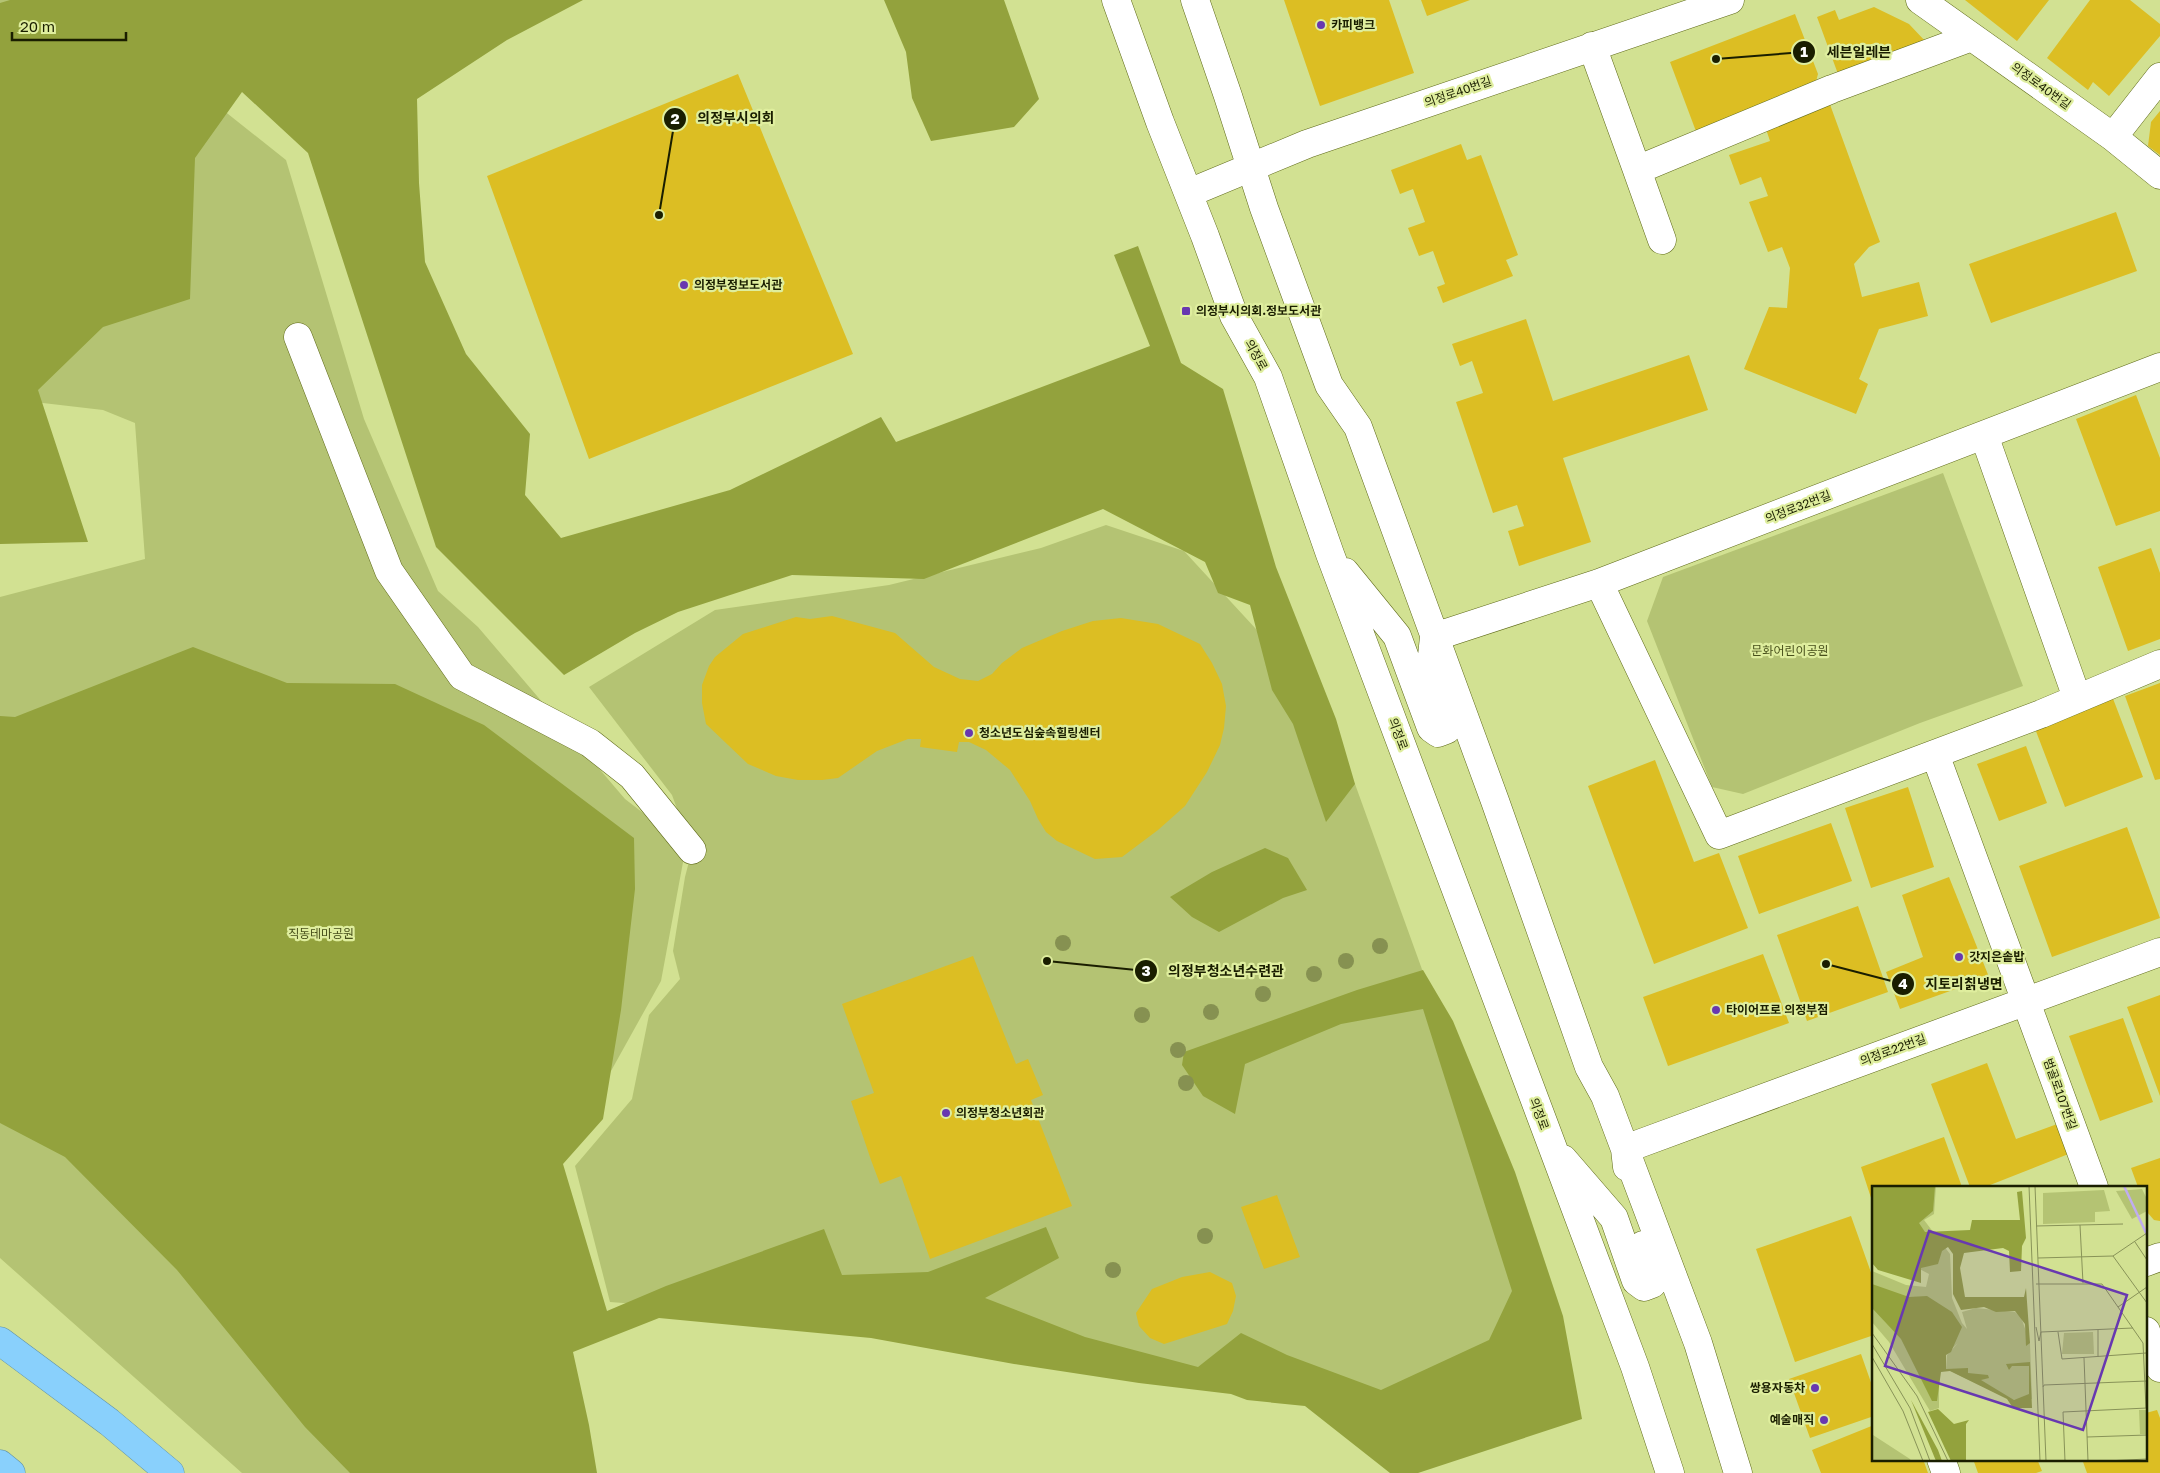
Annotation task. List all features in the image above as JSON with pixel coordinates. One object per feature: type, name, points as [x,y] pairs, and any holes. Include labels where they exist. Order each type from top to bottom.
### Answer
[{"type":"highway","points":[[0,1341],[109,1422],[170,1473]]},
{"type":"highway","points":[[0,1464],[11,1473]]},
{"type":"street","name":"의정로","points":[[1116,0],[1234,316],[1268,377],[1330,554],[1550,1145],[1635,1367],[1670,1473]]},
{"type":"street","points":[[1195,0],[1252,166],[1264,208],[1329,386],[1358,427],[1495,801],[1589,1067],[1606,1096],[1698,1344],[1738,1473]]},
{"type":"street","name":"의정로40번길","points":[[1188,192],[1316,141],[1592,46],[1685,7],[1730,0]]},
{"type":"street","name":"의정로40번길","points":[[1920,0],[2113,138],[2160,175]]},
{"type":"street","points":[[1637,170],[1832,89],[1972,37]]},
{"type":"street","points":[[1592,46],[1662,240]]},
{"type":"street","points":[[2113,138],[2160,77]]},
{"type":"street","points":[[298,337],[389,571],[462,676],[590,743],[632,776],[692,850]]},
{"type":"street","name":"의정로32번길","points":[[1434,638],[1599,583],[2160,367]]},
{"type":"street","points":[[1984,435],[2077,698]]},
{"type":"street","points":[[1330,554],[1397,636],[1431,728],[1438,733],[1446,730],[1447,720],[1430,675],[1434,638]]},
{"type":"street","points":[[1599,583],[1719,836],[1935,754],[2160,664]]},
{"type":"street","name":"범골로107번길","points":[[1935,754],[2094,1186]]},
{"type":"street","name":"의정로22번길","points":[[1625,1148],[2160,952]]},
{"type":"street","points":[[1550,1145],[1614,1218],[1636,1281],[1644,1287],[1652,1284],[1655,1276],[1630,1211],[1625,1148]]},
{"type":"street","points":[[2148,1261],[2160,1257]]},
{"type":"street","points":[[2148,1335],[2160,1368]]},
{"type":"street","points":[[1941,1460],[1946,1473]]},
{"type":"green space","name":"직동테마공원","points":[[0,0],[70,0],[159,59],[286,160],[364,419],[438,591],[478,627],[625,799],[686,846],[661,981],[551,1179],[547,1340],[591,1473],[242,1473],[0,1258],[0,597],[145,559],[135,423],[103,410],[0,398]]},
{"type":"green space","points":[[10,0],[583,0],[507,40],[417,99],[419,183],[425,262],[466,354],[530,434],[525,495],[561,538],[730,490],[881,417],[896,442],[1150,346],[1114,255],[1138,246],[1181,363],[1223,389],[1276,567],[1336,719],[1355,784],[1326,822],[1293,724],[1272,690],[1250,605],[1218,593],[1205,562],[1103,509],[924,579],[792,575],[678,612],[635,633],[564,675],[436,547],[308,153],[242,92],[195,158],[190,299],[103,327],[38,390],[88,542],[0,544],[0,3]]},
{"type":"green space","points":[[884,0],[1004,0],[1039,99],[1014,127],[931,141],[912,98],[906,52]]},
{"type":"green space","name":"문화어린이공원","points":[[1943,473],[2023,686],[1920,723],[1743,794],[1712,787],[1647,621],[1663,577]]},
{"type":"green space","points":[[1106,525],[1184,551],[1256,629],[1355,784],[1552,1329],[1351,1406],[884,1323],[610,1302],[575,1166],[632,1099],[649,1015],[680,979],[673,951],[685,877],[692,850],[672,795],[589,687],[715,610],[889,585],[1041,548]]},
{"type":"green space","points":[[193,647],[287,683],[395,684],[484,725],[634,838],[635,889],[621,1010],[603,1119],[563,1164],[607,1311],[666,1286],[824,1229],[842,1275],[928,1272],[1046,1227],[1059,1258],[985,1298],[1085,1337],[1198,1367],[1241,1333],[1287,1355],[1381,1390],[1489,1340],[1512,1291],[1423,1009],[1341,1024],[1245,1064],[1235,1114],[1203,1096],[1182,1065],[1184,1052],[1357,990],[1423,970],[1453,1021],[1515,1172],[1563,1316],[1582,1419],[1418,1473],[1390,1473],[1305,1406],[1247,1400],[1231,1394],[1139,1383],[1014,1364],[871,1338],[659,1318],[573,1352],[597,1473],[350,1473],[305,1427],[177,1270],[65,1157],[0,1123],[0,716],[15,717]]},
{"type":"green space","points":[[1265,848],[1288,858],[1307,890],[1283,898],[1219,932],[1192,917],[1170,897],[1212,872]]},
{"type":"building","points":[[1284,0],[1389,0],[1414,73],[1320,106]]},
{"type":"building","points":[[1421,0],[1470,0],[1427,16]]},
{"type":"building","points":[[1965,0],[2049,0],[2017,41]]},
{"type":"building","points":[[2090,0],[2130,0],[2160,24],[2160,36],[2109,96],[2093,82],[2088,90],[2047,58]]},
{"type":"building","points":[[1874,7],[1909,24],[1926,42],[1838,74],[1817,17],[1835,10],[1839,20]]},
{"type":"building","points":[[1795,14],[1818,74],[1814,89],[1697,134],[1670,62]]},
{"type":"building","points":[[738,74],[853,354],[589,459],[487,176]]},
{"type":"building","points":[[1828,99],[1880,242],[1869,247],[1854,264],[1862,297],[1919,282],[1928,316],[1879,329],[1859,379],[1868,384],[1856,414],[1744,369],[1769,307],[1787,308],[1790,268],[1782,247],[1768,252],[1749,202],[1768,196],[1761,177],[1740,185],[1729,155],[1770,141],[1764,123]]},
{"type":"building","points":[[2160,111],[2160,155],[2148,146],[2151,122]]},
{"type":"building","points":[[1461,144],[1467,160],[1481,155],[1518,255],[1506,260],[1513,276],[1443,303],[1437,287],[1445,284],[1433,251],[1419,256],[1408,228],[1425,222],[1413,189],[1400,194],[1391,170]]},
{"type":"building","points":[[2116,212],[2137,271],[1991,323],[1969,264]]},
{"type":"building","points":[[1526,319],[1553,401],[1689,355],[1708,410],[1563,458],[1591,542],[1519,566],[1508,531],[1524,526],[1517,505],[1493,513],[1456,402],[1483,393],[1472,361],[1460,366],[1452,344]]},
{"type":"building","points":[[2136,395],[2160,458],[2160,511],[2116,526],[2076,419]]},
{"type":"building","points":[[2151,548],[2160,573],[2160,639],[2128,651],[2098,567]]},
{"type":"building","name":"청소년도심숲속힐링센터","points":[[832,616],[895,633],[934,667],[960,679],[978,681],[992,674],[1002,663],[1022,648],[1062,631],[1093,621],[1121,618],[1158,624],[1200,644],[1212,663],[1222,684],[1226,706],[1220,745],[1207,772],[1185,806],[1158,830],[1122,857],[1095,859],[1057,841],[1046,832],[1030,801],[1010,770],[986,750],[969,742],[959,742],[957,752],[920,747],[921,739],[908,739],[877,751],[838,778],[822,780],[798,780],[776,776],[748,764],[706,724],[702,703],[702,685],[709,666],[715,657],[743,634],[796,617],[810,619]]},
{"type":"building","points":[[2160,683],[2160,779],[2155,780],[2125,696]]},
{"type":"building","points":[[2112,696],[2143,777],[2065,807],[2034,726]]},
{"type":"building","points":[[2026,746],[2047,803],[1999,821],[1977,764]]},
{"type":"building","points":[[1655,760],[1694,862],[1719,853],[1748,928],[1654,964],[1588,786]]},
{"type":"building","points":[[1908,787],[1934,867],[1871,888],[1845,808]]},
{"type":"building","points":[[1831,823],[1852,881],[1759,914],[1738,856]]},
{"type":"building","points":[[2127,827],[2160,918],[2052,957],[2019,866]]},
{"type":"building","points":[[1949,877],[1989,977],[1900,1009],[1886,972],[1923,957],[1902,895]]},
{"type":"building","points":[[1858,906],[1888,992],[1807,1021],[1777,935]]},
{"type":"building","name":"타이어프로 의정부점","points":[[1763,954],[1789,1023],[1668,1066],[1643,997]]},
{"type":"building","name":"의정부청소년회관","points":[[973,956],[1016,1064],[1028,1059],[1043,1095],[1031,1100],[1072,1206],[930,1259],[901,1176],[880,1184],[871,1160],[851,1101],[874,1093],[842,1004]]},
{"type":"building","points":[[2160,995],[2160,1096],[2127,1007]]},
{"type":"building","points":[[2123,1018],[2153,1102],[2100,1121],[2069,1036]]},
{"type":"building","points":[[1987,1063],[2016,1139],[2060,1123],[2071,1153],[1988,1186],[1970,1186],[1931,1084]]},
{"type":"building","points":[[1944,1137],[1962,1186],[1872,1186],[1872,1201],[1861,1167]]},
{"type":"building","points":[[2160,1158],[2160,1221],[2154,1220],[2148,1213],[2148,1186],[2138,1186],[2131,1168]]},
{"type":"building","points":[[1277,1195],[1300,1257],[1264,1269],[1241,1207]]},
{"type":"building","points":[[1851,1216],[1872,1275],[1872,1336],[1795,1362],[1756,1249]]},
{"type":"building","points":[[1210,1272],[1232,1283],[1236,1296],[1233,1311],[1227,1324],[1164,1344],[1150,1338],[1139,1326],[1136,1313],[1152,1289],[1182,1277]]},
{"type":"building","points":[[1861,1354],[1872,1385],[1872,1417],[1810,1438],[1789,1379]]},
{"type":"building","points":[[2157,1410],[2160,1418],[2160,1473],[2087,1473],[2082,1460],[2148,1460],[2148,1412]]},
{"type":"building","points":[[1872,1426],[1872,1460],[1923,1460],[1928,1473],[1821,1473],[1812,1450]]},
{"type":"building","points":[[1973,1460],[2037,1460],[2042,1471],[2036,1473],[1978,1473]]},
{"type":"place","name":"카피뱅크","points":[[1321,25]]},
{"type":"place","name":"세븐일레븐","points":[[1716,59]]},
{"type":"place","name":"의정부시의회","points":[[659,215]]},
{"type":"place","name":"의정부정보도서관","points":[[684,285]]},
{"type":"place","name":"의정부시의회.정보도서관","points":[[1186,311]]},
{"type":"place","name":"청소년도심숲속힐링센터","points":[[969,733]]},
{"type":"place","name":"갓지은솥밥","points":[[1959,957]]},
{"type":"place","name":"의정부청소년수련관","points":[[1047,961]]},
{"type":"place","name":"지토리칡냉면","points":[[1826,964]]},
{"type":"place","name":"타이어프로 의정부점","points":[[1716,1010]]},
{"type":"place","name":"의정부청소년회관","points":[[946,1113]]},
{"type":"place","name":"쌍용자동차","points":[[1815,1388]]},
{"type":"place","name":"예술매직","points":[[1824,1420]]}]
